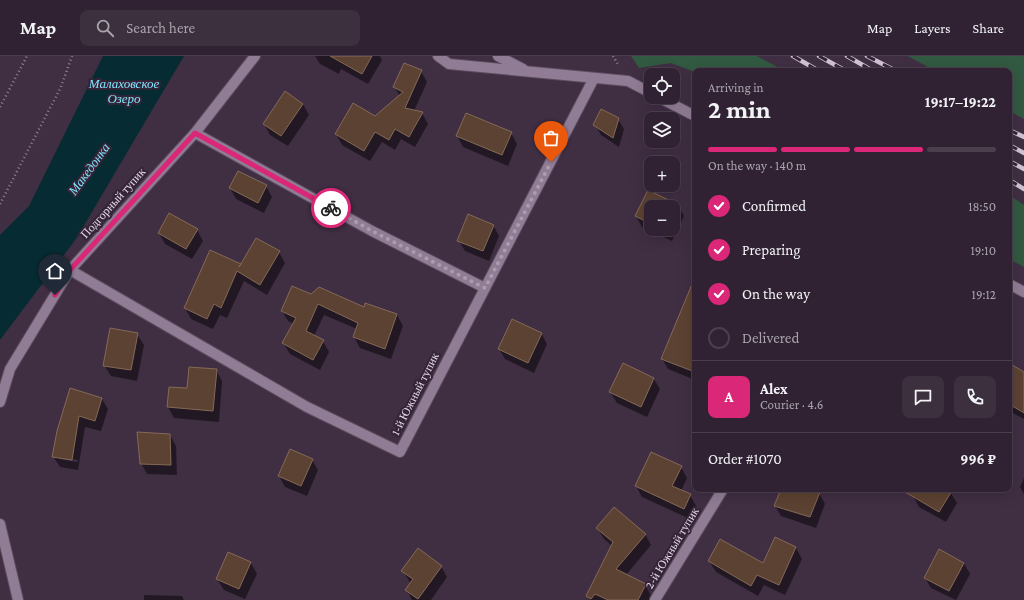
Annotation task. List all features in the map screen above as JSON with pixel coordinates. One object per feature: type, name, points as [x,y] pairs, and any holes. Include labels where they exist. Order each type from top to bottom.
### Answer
[{"type":"street","name":"Подгорный тупик","points":[[0,402],[10,370],[70,270],[195,133],[255,56]]},
{"type":"street","points":[[438,56],[449,64],[628,81],[644,89]]},
{"type":"street","points":[[498,56],[528,71]]},
{"type":"street","name":"1-й Южный тупик","points":[[70,270],[307,407],[400,452],[594,78]]},
{"type":"street","points":[[672,104],[692,114]]},
{"type":"street","points":[[195,133],[372,231],[485,288]]},
{"type":"street","points":[[1012,286],[1024,292]]},
{"type":"street","name":"2-й Южный тупик","points":[[655,600],[721,492]]},
{"type":"street","points":[[0,524],[18,600]]},
{"type":"path","points":[[0,107],[27,56]]},
{"type":"path","points":[[0,204],[61,87],[72,56]]},
{"type":"green space","points":[[631,56],[757,56],[779,68],[692,68],[692,71],[671,63],[639,68]]},
{"type":"green space","points":[[908,56],[1024,56],[1024,119],[1012,113],[1012,68],[930,68]]},
{"type":"green space","points":[[1012,197],[1024,205],[1024,267],[1012,261]]},
{"type":"water","name":"Малаховское Озеро","points":[[103,56],[184,56],[76,239],[0,340],[0,235],[29,206]]},
{"type":"building","points":[[330,56],[372,56],[362,74]]},
{"type":"building","points":[[404,63],[422,70],[405,108],[423,112],[409,137],[395,129],[389,140],[375,132],[364,151],[335,134],[353,103],[375,116],[403,92],[393,87]]},
{"type":"building","points":[[285,91],[303,104],[281,136],[263,124]]},
{"type":"building","points":[[601,109],[619,118],[613,138],[593,125]]},
{"type":"building","points":[[466,113],[512,132],[502,155],[456,136]]},
{"type":"building","points":[[238,171],[267,185],[258,203],[229,188]]},
{"type":"building","points":[[647,192],[652,192],[669,200],[644,200],[644,220],[635,216]]},
{"type":"building","points":[[169,213],[198,229],[186,249],[158,233]]},
{"type":"building","points":[[468,214],[494,225],[483,251],[457,241]]},
{"type":"building","points":[[256,238],[280,251],[260,285],[237,271],[221,308],[214,304],[207,319],[184,308],[210,250],[241,264]]},
{"type":"building","points":[[692,284],[692,371],[661,359]]},
{"type":"building","points":[[292,286],[311,294],[319,287],[364,307],[365,303],[397,314],[385,349],[353,337],[358,323],[318,304],[306,331],[324,340],[313,360],[282,343],[296,318],[281,311]]},
{"type":"building","points":[[512,319],[542,333],[528,363],[498,349]]},
{"type":"building","points":[[110,328],[138,333],[131,370],[103,366]]},
{"type":"building","points":[[623,363],[654,378],[641,407],[609,392]]},
{"type":"building","points":[[1012,365],[1024,372],[1024,413],[1012,406]]},
{"type":"building","points":[[189,367],[217,369],[213,411],[167,407],[169,387],[187,388]]},
{"type":"building","points":[[70,388],[102,398],[95,421],[79,416],[72,460],[52,457],[57,431]]},
{"type":"building","points":[[137,432],[170,434],[171,465],[140,464]]},
{"type":"building","points":[[290,449],[313,459],[301,486],[278,476]]},
{"type":"building","points":[[651,452],[682,466],[672,486],[691,494],[684,509],[635,486]]},
{"type":"building","points":[[780,492],[820,492],[810,517],[774,506]]},
{"type":"building","points":[[905,492],[951,492],[939,512]]},
{"type":"building","points":[[614,507],[646,534],[616,569],[646,584],[638,600],[608,600],[595,594],[591,599],[586,596],[613,542],[596,528]]},
{"type":"building","points":[[775,537],[796,547],[779,585],[757,575],[751,586],[708,561],[720,539],[763,563]]},
{"type":"building","points":[[418,548],[442,566],[418,599],[405,590],[413,579],[401,571]]},
{"type":"building","points":[[939,549],[964,563],[949,591],[924,578]]},
{"type":"building","points":[[228,552],[251,562],[239,589],[216,579]]},
{"type":"railway","points":[[793,56],[814,68]]},
{"type":"railway","points":[[819,56],[841,68]]},
{"type":"railway","points":[[847,56],[868,68]]},
{"type":"railway","points":[[867,56],[890,68]]},
{"type":"railway","points":[[1012,131],[1024,137]]},
{"type":"railway","points":[[1012,147],[1024,153]]},
{"type":"railway","points":[[1012,163],[1024,169]]},
{"type":"railway","points":[[1012,182],[1024,189]]},
{"type":"way so far","points":[[331,208],[372,231],[485,288],[551,162]]},
{"type":"route","points":[[55,295],[70,270],[195,133],[331,208]]},
{"type":"water label","name":"Македонка","points":[[89,169]]}]
